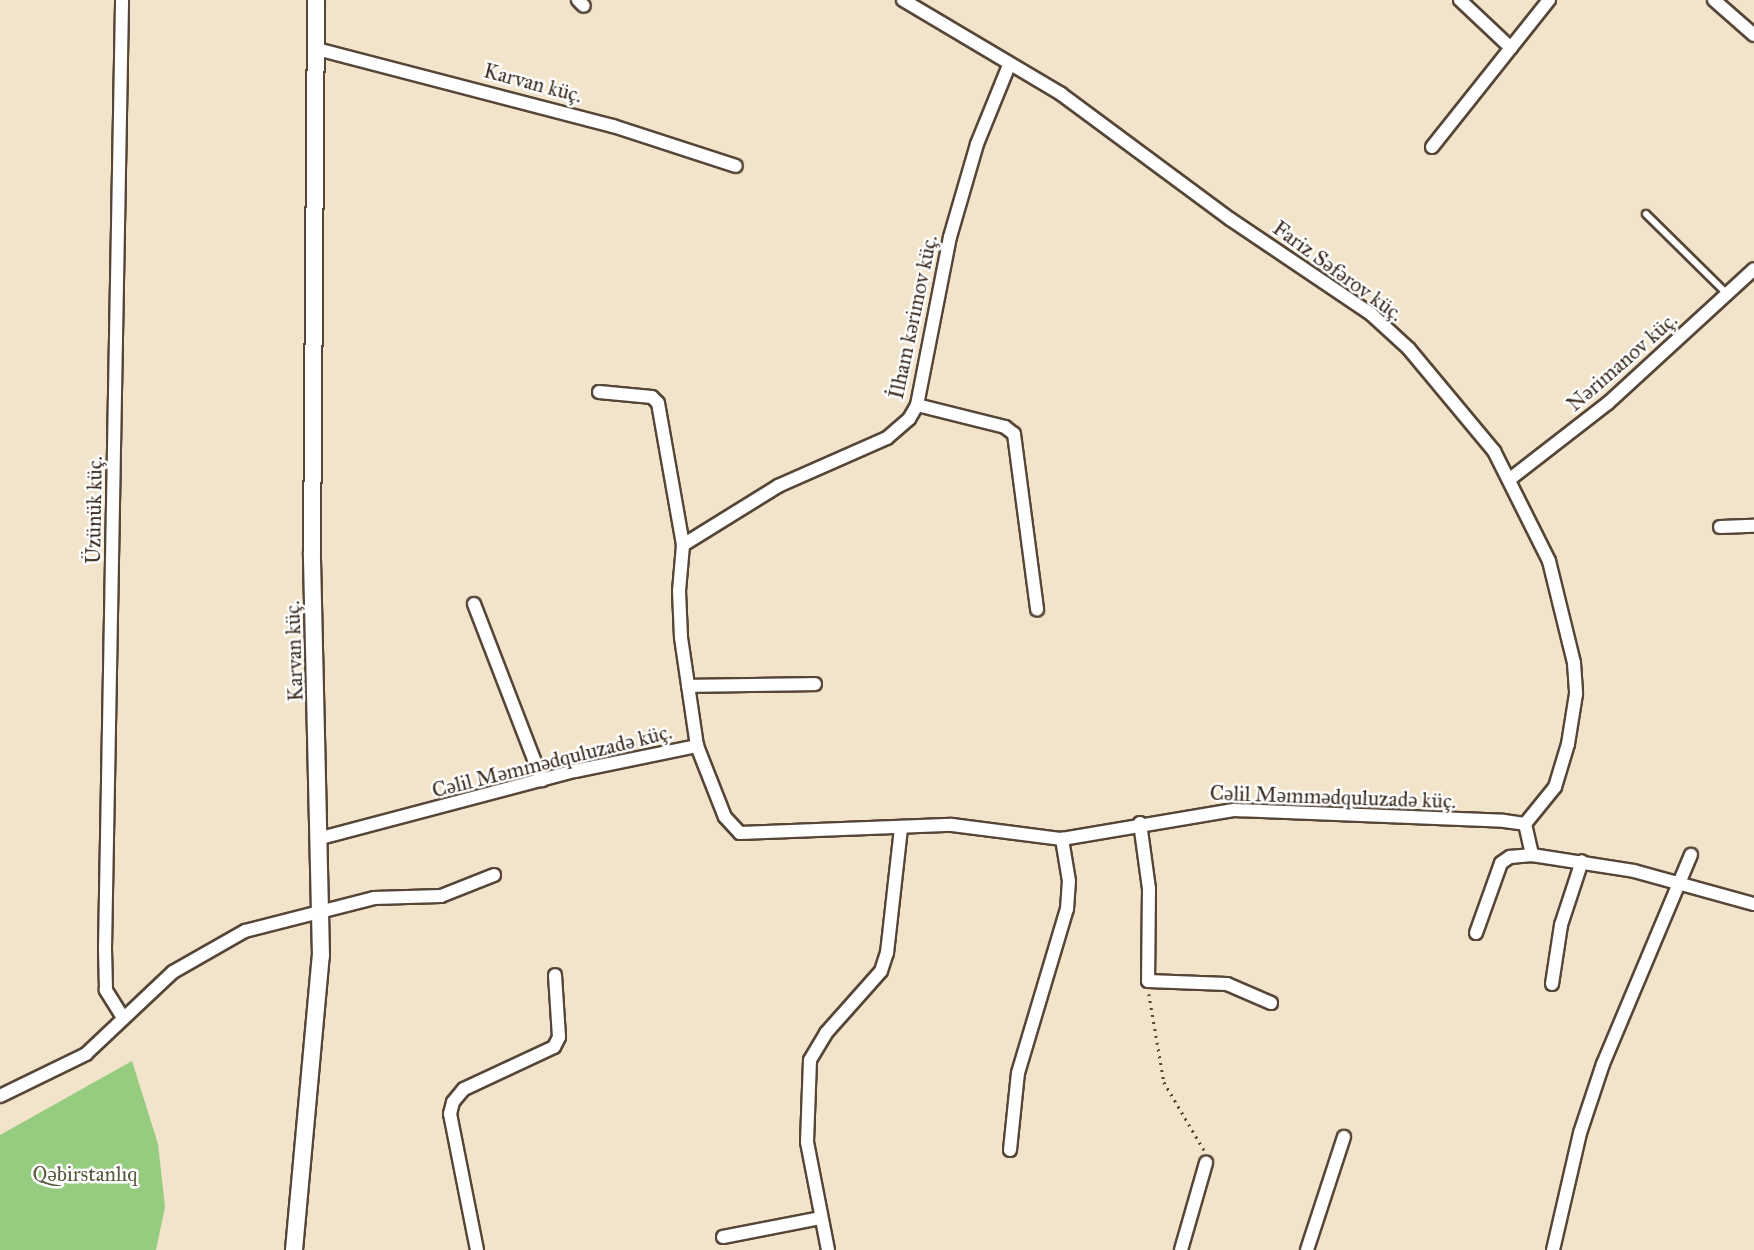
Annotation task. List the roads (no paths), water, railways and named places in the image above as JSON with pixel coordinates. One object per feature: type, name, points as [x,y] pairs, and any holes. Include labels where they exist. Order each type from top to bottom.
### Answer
[{"type":"street","name":"Üzünük küç.","points":[[122,0],[105,949],[106,989],[122,1016]]},
{"type":"street","name":"Karvan küç.","points":[[294,1250],[317,1004],[321,912],[312,552],[316,0]]},
{"type":"street","name":"Fariz Səfərov küç.","points":[[903,0],[1106,124],[1230,219],[1371,314],[1462,410],[1510,479],[1549,561],[1574,663],[1576,694],[1568,744],[1555,787],[1525,824]]},
{"type":"street","points":[[1460,0],[1511,48]]},
{"type":"street","points":[[1432,147],[1549,0]]},
{"type":"street","points":[[1714,0],[1754,35]]},
{"type":"street","name":"Karvan küç.","points":[[317,49],[612,126],[736,166]]},
{"type":"street","name":"İlham kərimov küç.","points":[[683,545],[778,486],[887,438],[900,429],[916,405],[950,237],[977,144],[1009,65]]},
{"type":"street","name":"Nərimanov küç.","points":[[1510,479],[1608,403],[1754,269]]},
{"type":"street","points":[[599,393],[652,397],[658,403],[683,545],[678,591],[697,746]]},
{"type":"street","points":[[916,405],[1005,427],[1014,434],[1037,608]]},
{"type":"street","points":[[1720,527],[1754,526]]},
{"type":"street","points":[[474,604],[542,780]]},
{"type":"street","points":[[688,686],[815,684]]},
{"type":"street","name":"Cəlil Məmmədquluzadə küç.","points":[[321,838],[542,780],[697,746],[725,817],[740,833],[986,826],[1062,839],[1140,823],[1234,810],[1525,824]]},
{"type":"street","points":[[1140,823],[1149,889],[1148,981],[1227,984],[1270,1003]]},
{"type":"street","points":[[1525,824],[1532,855]]},
{"type":"street","points":[[828,1250],[807,1142],[810,1060],[826,1033],[881,971],[887,953],[901,828]]},
{"type":"street","points":[[1010,1150],[1017,1073],[1067,909],[1069,881],[1062,839]]},
{"type":"street","points":[[1476,933],[1502,863],[1510,857],[1532,855],[1582,862],[1754,904]]},
{"type":"street","points":[[1553,1250],[1580,1133],[1603,1064],[1691,855]]},
{"type":"street","points":[[1552,984],[1561,925],[1582,862]]},
{"type":"street","points":[[0,1096],[86,1054],[122,1016],[173,972],[233,937],[265,923],[389,896],[441,896],[494,875]]},
{"type":"street","points":[[477,1250],[450,1114],[453,1102],[464,1089],[554,1047],[559,1037],[555,975]]},
{"type":"street","points":[[1307,1250],[1345,1137]]},
{"type":"street","points":[[1181,1250],[1206,1163]]},
{"type":"street","points":[[723,1237],[821,1219]]},
{"type":"lane","points":[[1646,215],[1727,293]]},
{"type":"park label","name":"Qəbirstanlıq","points":[[85,1174]]}]
